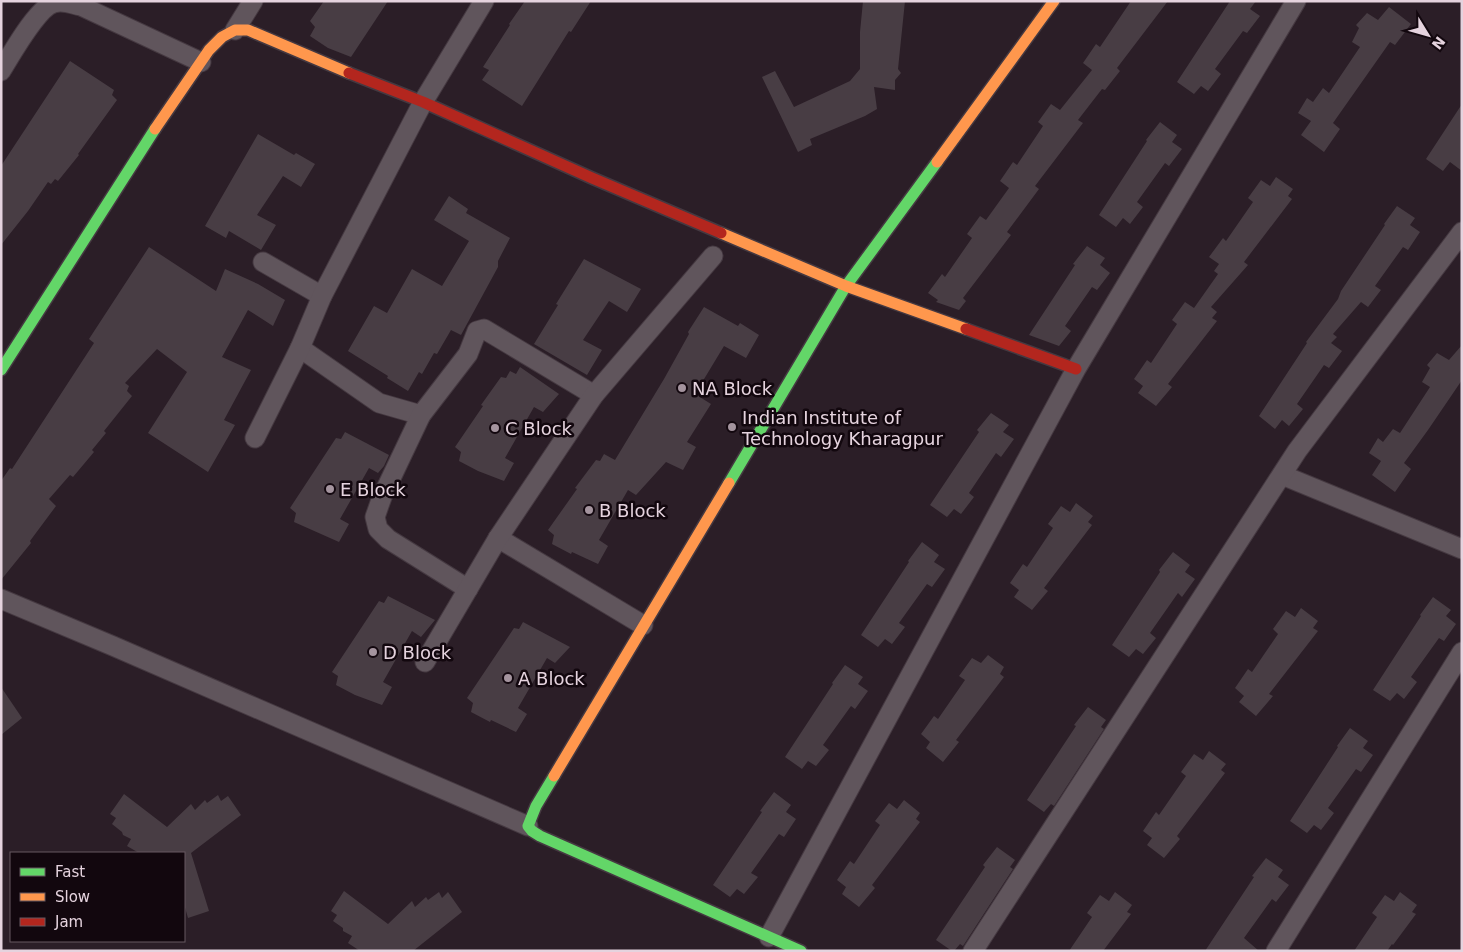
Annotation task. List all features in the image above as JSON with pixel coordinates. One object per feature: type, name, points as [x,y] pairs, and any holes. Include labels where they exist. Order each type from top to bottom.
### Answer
[{"type":"street","points":[[235,30],[253,1]]},
{"type":"street","points":[[256,438],[300,348],[322,296],[423,102],[484,1]]},
{"type":"street","points":[[528,826],[536,806],[846,286],[1054,1]]},
{"type":"street","points":[[769,937],[1076,369],[1296,1]]},
{"type":"street","points":[[1,71],[38,14],[50,2],[64,2],[80,6],[201,62]]},
{"type":"street","points":[[1,370],[162,118],[209,50],[222,37],[235,30],[248,30],[330,66],[423,102],[592,178],[846,286],[1076,369]]},
{"type":"street","points":[[973,951],[1297,451],[1462,232]]},
{"type":"street","points":[[425,662],[498,538],[594,395],[713,256]]},
{"type":"street","points":[[263,262],[322,296]]},
{"type":"street","points":[[468,589],[388,539],[378,529],[375,516],[382,497],[421,415],[468,354],[477,332],[484,329],[594,395]]},
{"type":"street","points":[[300,348],[379,403],[421,415]]},
{"type":"street","points":[[1282,475],[1462,549]]},
{"type":"street","points":[[498,538],[643,625]]},
{"type":"street","points":[[1,600],[113,646],[528,826],[540,836],[801,951]]},
{"type":"street","points":[[1276,951],[1462,652]]},
{"type":"building","points":[[324,1],[388,1],[351,57],[328,48],[310,36],[315,27],[310,21]]},
{"type":"building","points":[[525,1],[591,1],[571,32],[569,31],[522,106],[482,80],[489,70],[483,67]]},
{"type":"building","points":[[863,1],[905,1],[898,69],[901,73],[895,80],[895,90],[874,87],[877,109],[810,139],[812,145],[798,152],[762,77],[775,71],[794,107],[850,81],[860,69],[860,32]]},
{"type":"building","points":[[1131,1],[1168,1],[1117,68],[1120,71],[1105,90],[1102,89],[1078,120],[1083,123],[1035,186],[1039,189],[1007,232],[1011,235],[963,298],[966,301],[959,310],[936,302],[938,300],[928,293],[942,274],[945,277],[972,238],[967,234],[980,216],[986,220],[1009,188],[1000,181],[1013,162],[1017,165],[1043,126],[1038,122],[1051,104],[1060,110],[1092,70],[1083,63],[1096,44],[1100,47]]},
{"type":"building","points":[[1230,1],[1256,1],[1250,9],[1260,16],[1247,33],[1243,31],[1215,69],[1221,74],[1208,91],[1201,86],[1194,94],[1177,82]]},
{"type":"building","points":[[1389,7],[1411,24],[1395,45],[1390,42],[1333,123],[1340,129],[1324,152],[1301,135],[1311,121],[1298,113],[1307,98],[1313,102],[1323,88],[1329,93],[1360,47],[1352,42],[1359,28],[1356,25],[1367,13],[1378,20]]},
{"type":"building","points":[[70,61],[114,90],[112,95],[117,100],[79,155],[58,181],[55,179],[51,184],[48,182],[1,245],[1,166]]},
{"type":"building","points":[[1462,104],[1462,171],[1450,162],[1443,171],[1426,159]]},
{"type":"building","points":[[1160,122],[1177,135],[1172,142],[1182,149],[1169,166],[1165,163],[1137,202],[1143,207],[1130,224],[1123,218],[1116,227],[1099,215],[1146,140]]},
{"type":"building","points":[[258,134],[294,155],[296,153],[315,164],[301,187],[283,176],[257,215],[276,225],[261,250],[229,231],[226,238],[205,226]]},
{"type":"building","points":[[1276,177],[1293,189],[1288,196],[1292,199],[1244,262],[1248,265],[1211,307],[1217,312],[1212,318],[1217,321],[1168,384],[1172,387],[1156,406],[1138,393],[1143,386],[1134,379],[1147,360],[1151,363],[1177,324],[1172,320],[1185,302],[1194,308],[1218,274],[1214,271],[1219,264],[1209,257],[1223,238],[1226,241],[1253,202],[1248,198],[1261,180],[1270,186]]},
{"type":"building","points":[[449,196],[468,209],[466,213],[510,238],[498,261],[498,267],[461,335],[451,330],[437,354],[434,353],[422,374],[419,372],[408,391],[348,351],[374,306],[387,313],[412,269],[442,286],[469,241],[434,220]]},
{"type":"building","points":[[1397,206],[1415,218],[1410,225],[1420,232],[1408,250],[1403,247],[1375,286],[1381,290],[1368,307],[1361,302],[1333,334],[1337,337],[1331,343],[1342,351],[1329,368],[1324,365],[1297,404],[1303,409],[1289,426],[1282,420],[1275,429],[1259,416],[1306,342],[1338,299],[1341,291]]},
{"type":"building","points":[[1087,246],[1105,258],[1100,265],[1110,273],[1097,290],[1092,287],[1065,326],[1071,331],[1059,346],[1029,335],[1075,265],[1073,264]]},
{"type":"building","points":[[149,247],[216,291],[225,269],[258,284],[285,300],[273,326],[248,310],[222,357],[251,370],[224,420],[235,425],[208,472],[148,433],[187,372],[157,349],[125,383],[129,386],[127,391],[132,396],[104,431],[106,433],[92,450],[94,452],[73,477],[70,475],[49,499],[56,506],[30,541],[31,543],[1,580],[1,481],[10,468],[12,469],[94,343],[89,339]]},
{"type":"building","points":[[584,259],[641,289],[627,312],[609,301],[583,340],[602,350],[587,375],[534,344]]},
{"type":"building","points":[[704,307],[738,326],[740,323],[759,335],[746,358],[724,346],[695,394],[711,404],[687,442],[696,447],[683,470],[666,462],[636,495],[628,490],[599,540],[608,546],[598,564],[572,552],[571,554],[552,544],[554,535],[548,530],[596,460],[600,461],[604,454],[615,460],[664,379],[689,334],[688,332]]},
{"type":"building","points":[[1462,345],[1462,380],[1404,463],[1411,469],[1395,492],[1372,475],[1381,461],[1369,453],[1378,438],[1383,442],[1393,429],[1400,433],[1430,387],[1422,382],[1430,368],[1427,365],[1437,353],[1449,360]]},
{"type":"building","name":"C Block","points":[[520,367],[559,394],[543,412],[534,407],[505,458],[514,463],[504,481],[459,461],[461,452],[455,447],[501,377],[506,378],[510,371],[516,374]]},
{"type":"building","points":[[991,413],[1009,425],[1003,432],[1014,439],[1001,457],[996,453],[969,493],[974,497],[961,514],[954,509],[947,517],[930,505],[979,432],[977,430]]},
{"type":"building","name":"E Block","points":[[345,432],[389,455],[378,473],[369,468],[340,519],[349,524],[339,542],[294,522],[296,513],[290,508],[336,438],[341,439]]},
{"type":"building","points":[[1076,503],[1093,516],[1088,522],[1092,525],[1044,588],[1048,591],[1032,610],[1014,597],[1019,590],[1010,583],[1023,564],[1027,567],[1053,528],[1048,524],[1061,506],[1070,512]]},
{"type":"building","points":[[922,542],[939,555],[934,562],[945,569],[932,587],[927,584],[899,623],[905,627],[892,644],[885,639],[878,647],[861,635]]},
{"type":"building","points":[[1173,552],[1190,565],[1185,572],[1195,579],[1182,597],[1178,593],[1150,633],[1156,638],[1143,654],[1136,649],[1129,657],[1112,645],[1160,572],[1159,570]]},
{"type":"building","name":"D Block","points":[[388,596],[435,620],[421,637],[412,631],[383,682],[392,687],[382,705],[355,695],[336,685],[338,676],[332,672],[379,601],[384,603]]},
{"type":"building","points":[[1433,597],[1451,610],[1446,616],[1456,624],[1444,641],[1439,638],[1411,677],[1417,682],[1404,699],[1397,693],[1390,701],[1373,690]]},
{"type":"building","points":[[1301,608],[1318,621],[1313,628],[1318,631],[1269,694],[1273,696],[1256,716],[1239,702],[1244,696],[1235,688],[1248,669],[1252,672],[1278,634],[1273,629],[1286,611],[1295,617]]},
{"type":"building","name":"A Block","points":[[523,622],[570,647],[555,663],[547,658],[518,708],[527,714],[516,732],[471,712],[473,703],[467,698],[514,628],[519,629]]},
{"type":"building","points":[[988,655],[1004,667],[1000,674],[1004,677],[956,740],[959,742],[943,762],[926,748],[930,742],[921,734],[934,716],[938,719],[965,680],[959,676],[972,658],[981,663]]},
{"type":"building","points":[[845,665],[863,677],[858,684],[868,691],[855,709],[851,706],[823,745],[829,750],[816,766],[808,761],[802,769],[785,757]]},
{"type":"building","points":[[1,687],[22,718],[1,735]]},
{"type":"building","points":[[1088,707],[1106,720],[1101,727],[1104,729],[1054,806],[1051,804],[1044,812],[1027,800],[1076,726],[1074,725]]},
{"type":"building","points":[[1350,728],[1368,741],[1363,748],[1373,755],[1361,772],[1356,769],[1328,808],[1334,813],[1321,830],[1314,825],[1307,833],[1290,821]]},
{"type":"building","points":[[1209,751],[1226,764],[1221,770],[1225,773],[1177,836],[1180,839],[1164,858],[1147,845],[1152,838],[1143,831],[1156,812],[1159,815],[1186,776],[1181,772],[1194,754],[1203,760]]},
{"type":"building","points":[[774,792],[791,805],[786,812],[796,819],[784,837],[779,834],[751,873],[758,877],[744,894],[737,889],[730,897],[713,885]]},
{"type":"building","points":[[124,794],[167,827],[191,804],[195,810],[205,800],[207,803],[218,795],[221,801],[228,796],[241,815],[191,853],[209,911],[188,918],[185,908],[185,852],[137,852],[127,846],[131,839],[123,835],[112,824],[116,818],[110,814]]},
{"type":"building","points":[[904,800],[920,813],[916,819],[920,822],[872,885],[875,888],[859,907],[842,894],[846,887],[837,880],[850,861],[854,864],[880,825],[875,821],[889,803],[897,809]]},
{"type":"building","points":[[997,847],[1015,860],[1010,867],[1013,869],[963,946],[960,944],[952,951],[936,940],[985,867],[983,865]]},
{"type":"building","points":[[1266,858],[1283,870],[1278,877],[1289,885],[1276,902],[1272,899],[1244,938],[1259,951],[1205,951],[1254,877],[1252,876]]},
{"type":"building","points":[[344,891],[388,924],[412,901],[415,907],[426,897],[428,900],[439,892],[442,898],[448,892],[462,912],[413,951],[360,951],[348,943],[352,936],[343,931],[343,928],[333,921],[337,915],[331,911]]},
{"type":"building","points":[[1115,892],[1132,905],[1127,912],[1131,914],[1103,951],[1069,951],[1092,917],[1087,913],[1100,895],[1109,901]]},
{"type":"building","points":[[1400,892],[1417,905],[1412,912],[1416,914],[1393,945],[1387,951],[1354,951],[1377,917],[1372,913],[1385,895],[1394,901]]},
{"type":"traffic: fast","points":[[1,370],[155,129]]},
{"type":"traffic: fast","points":[[729,483],[846,286],[937,162]]},
{"type":"traffic: fast","points":[[554,776],[536,806],[528,826],[532,831],[801,951]]},
{"type":"traffic: slow","points":[[937,162],[1054,1]]},
{"type":"traffic: slow","points":[[155,129],[209,50],[222,37],[235,30],[248,30],[349,73]]},
{"type":"traffic: slow","points":[[721,233],[846,286],[966,329]]},
{"type":"traffic: slow","points":[[554,776],[729,483]]},
{"type":"traffic: jam","points":[[349,73],[423,102],[592,178],[721,233]]},
{"type":"traffic: jam","points":[[966,329],[1076,369]]},
{"type":"place","name":"NA Block","points":[[682,388]]},
{"type":"place","name":"Indian Institute of Technology Kharagpur","points":[[732,427]]},
{"type":"place","name":"C Block","points":[[495,428]]},
{"type":"place","name":"E Block","points":[[330,489]]},
{"type":"place","name":"B Block","points":[[589,510]]},
{"type":"place","name":"D Block","points":[[373,652]]},
{"type":"place","name":"A Block","points":[[508,678]]}]
